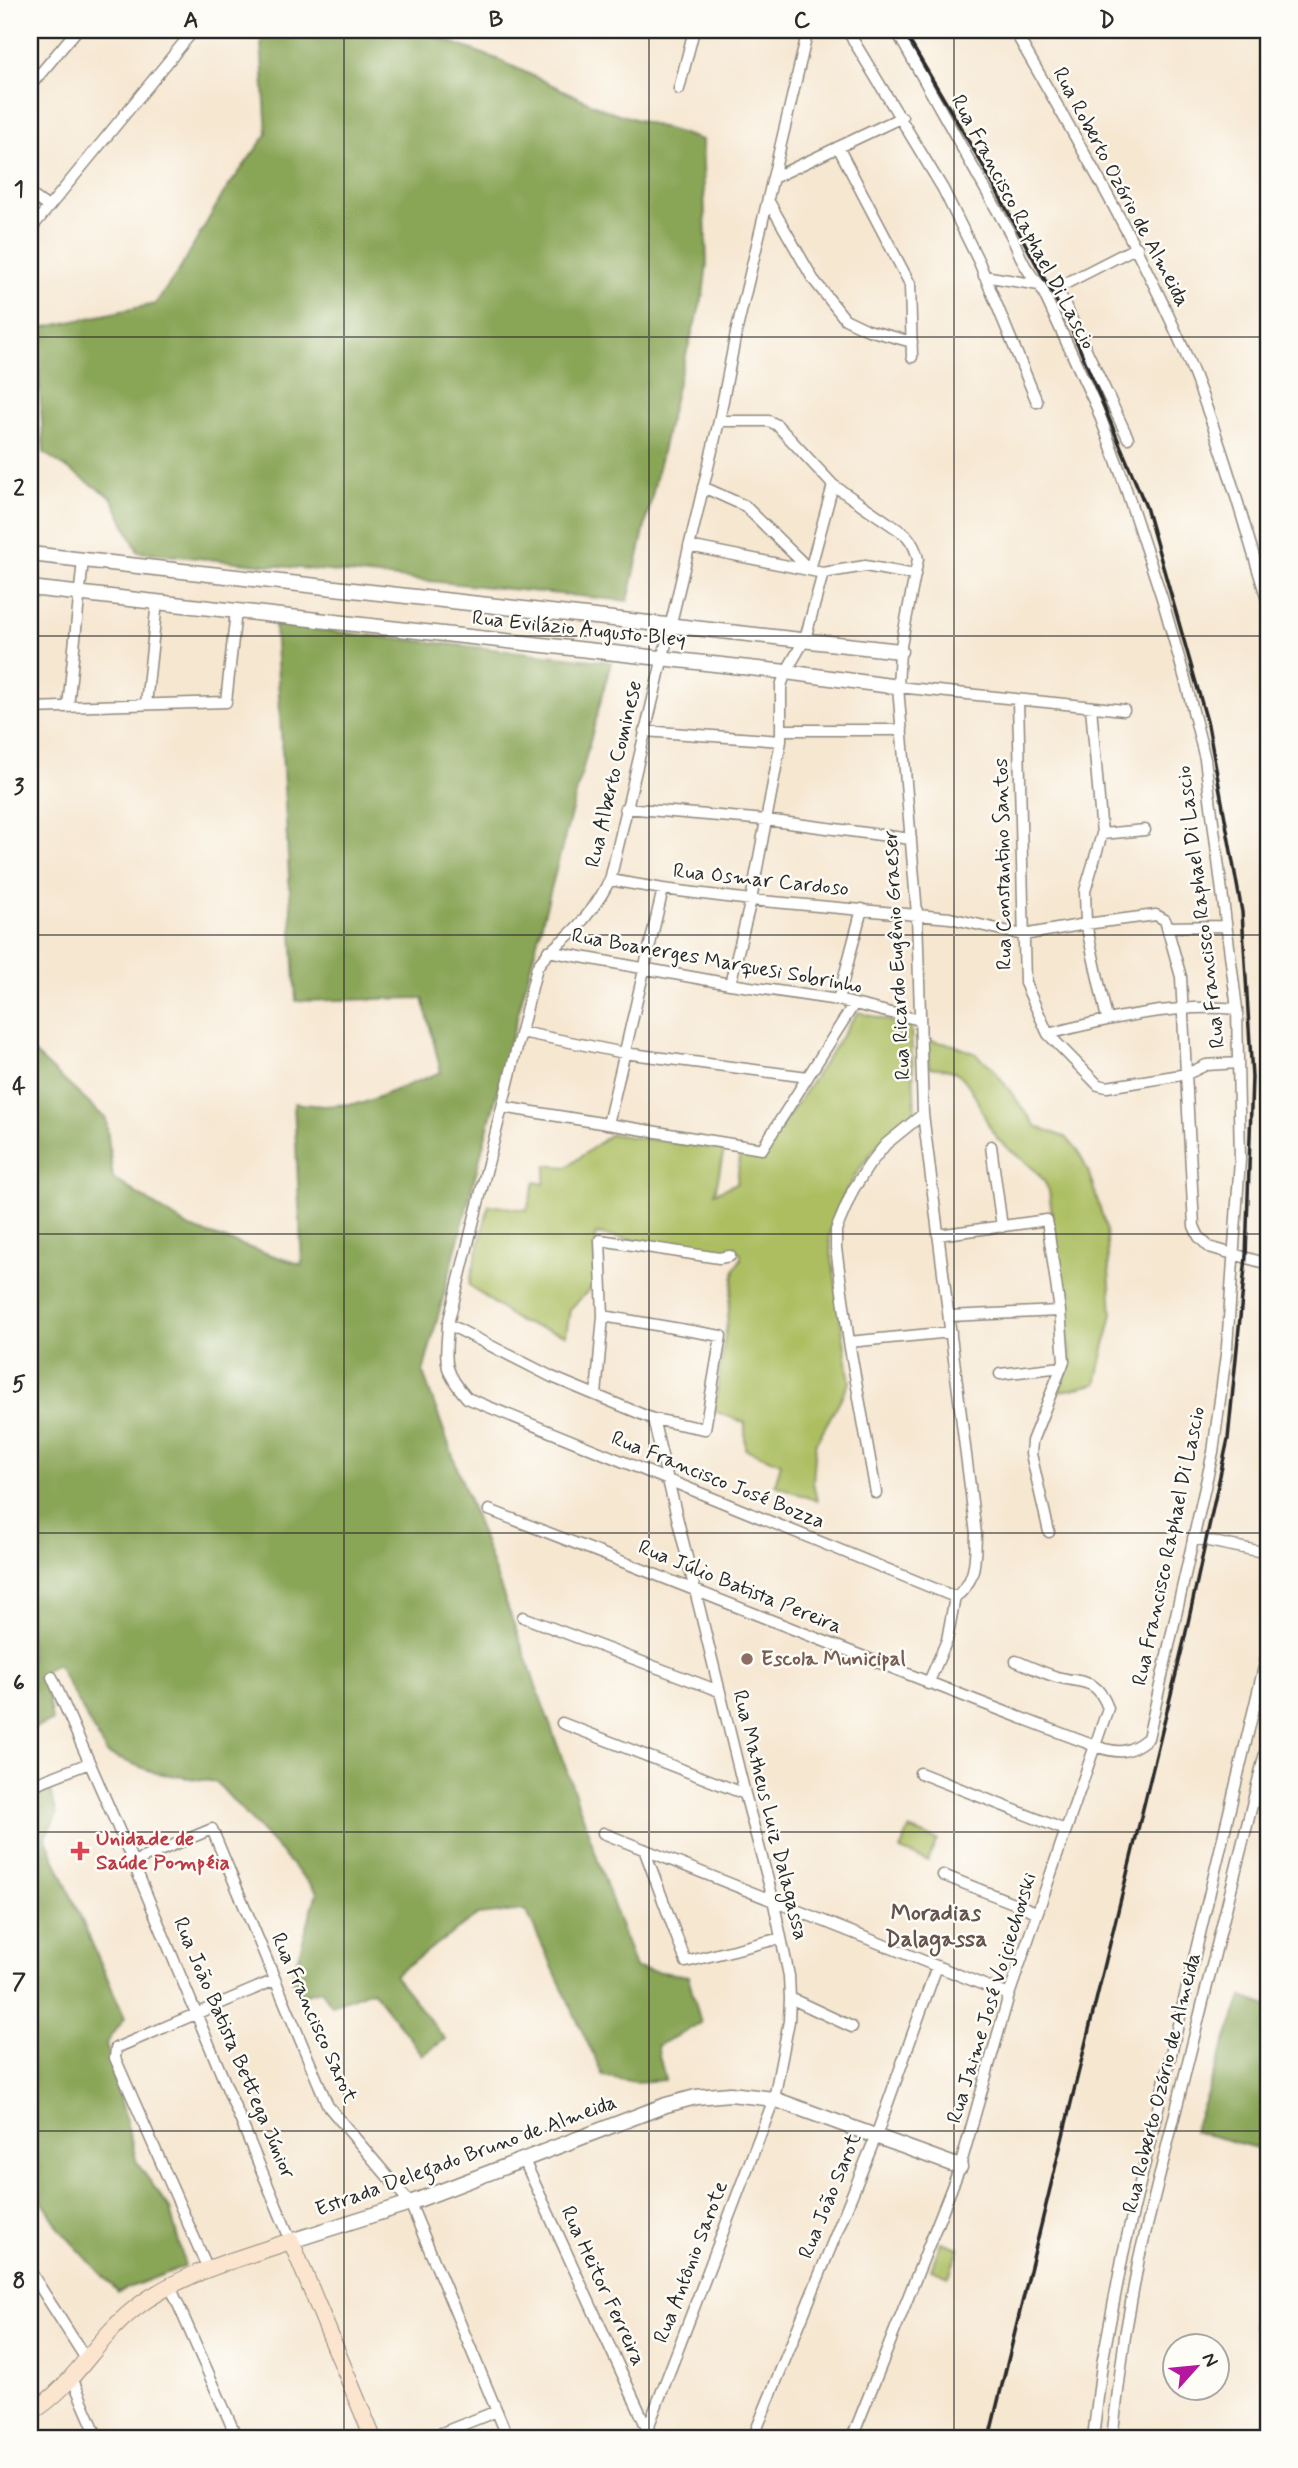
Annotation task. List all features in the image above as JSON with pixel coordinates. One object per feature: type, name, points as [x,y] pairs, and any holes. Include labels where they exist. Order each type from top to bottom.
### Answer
[{"type":"main road","name":"Estrada Delegado Bruno de Almeida","points":[[30,2413],[55,2395],[72,2378],[108,2333],[134,2309],[170,2286],[208,2269],[291,2241]]},
{"type":"main road","name":"Rua João Batista Bettega Júnior","points":[[291,2241],[373,2438]]},
{"type":"street","points":[[31,81],[77,30]]},
{"type":"street","points":[[30,230],[194,30]]},
{"type":"street","points":[[679,89],[694,30]]},
{"type":"street","name":"Rua Alberto Cominese","points":[[467,1398],[452,1381],[446,1364],[448,1324],[502,1107],[537,967],[548,951],[572,932],[593,908],[610,880],[808,30]]},
{"type":"street","points":[[847,30],[902,117],[943,189],[979,262],[1037,402]]},
{"type":"street","name":"Rua Francisco Raphael Di Lascio","points":[[897,30],[1011,235],[1023,265],[1040,285],[1097,408],[1162,598],[1205,759],[1237,1009],[1240,1160],[1236,1253],[1213,1452],[1148,1738],[1134,1749],[1124,1751],[1114,1752],[1095,1746]]},
{"type":"street","name":"Rua Roberto Ozório de Almeida","points":[[1014,30],[1136,247],[1169,317],[1202,396],[1268,603]]},
{"type":"street","points":[[773,178],[902,117]]},
{"type":"street","points":[[838,147],[910,284],[912,357]]},
{"type":"street","points":[[30,194],[48,208]]},
{"type":"street","points":[[768,200],[813,279],[845,320],[868,330],[912,342]]},
{"type":"street","points":[[984,276],[1058,288],[1136,247]]},
{"type":"street","points":[[1058,288],[1128,438]]},
{"type":"street","name":"Rua Ricardo Eugênio Graeser","points":[[719,421],[769,421],[777,425],[834,485],[906,535],[913,542],[918,559],[900,651],[898,687],[917,914],[923,1114],[976,1534],[975,1567],[967,1589],[955,1597]]},
{"type":"street","points":[[810,570],[834,485]]},
{"type":"street","points":[[703,487],[745,506],[810,570]]},
{"type":"street","points":[[689,546],[823,573],[865,566],[915,575]]},
{"type":"street","name":"Rua Evilázio Augusto Bley","points":[[30,554],[900,651]]},
{"type":"street","points":[[68,707],[83,560]]},
{"type":"street","points":[[730,984],[751,900],[781,736],[782,686],[786,672],[805,639],[823,573]]},
{"type":"street","name":"Rua Evilázio Augusto Bley","points":[[30,588],[786,672],[898,687],[1124,710]]},
{"type":"street","points":[[146,704],[157,602]]},
{"type":"street","points":[[30,708],[226,702],[236,611]]},
{"type":"street","name":"Rua Constantino Santos","points":[[1018,700],[1025,983],[1048,1034],[1098,1085],[1107,1087],[1187,1074]]},
{"type":"street","points":[[1091,707],[1101,834],[1085,891],[1086,923],[1107,1019]]},
{"type":"street","points":[[644,731],[781,736],[902,730]]},
{"type":"street","points":[[625,808],[766,820],[911,839]]},
{"type":"street","points":[[1101,834],[1145,830]]},
{"type":"street","name":"Rua Osmar Cardoso","points":[[610,880],[663,890],[751,900],[971,921],[1023,935],[1086,923],[1156,915],[1165,920],[1168,927]]},
{"type":"street","points":[[608,1124],[663,890]]},
{"type":"street","points":[[838,1000],[862,909]]},
{"type":"street","points":[[1225,926],[1168,927],[1181,977],[1194,1226],[1199,1237],[1209,1247],[1268,1264]]},
{"type":"street","name":"Rua Boanerges Marquesi Sobrinho","points":[[548,951],[730,984],[838,1000],[920,1020]]},
{"type":"street","points":[[502,1107],[762,1149],[855,1004]]},
{"type":"street","points":[[1048,1034],[1107,1019],[1206,1006],[1237,1009]]},
{"type":"street","points":[[521,1032],[624,1053],[808,1077]]},
{"type":"street","points":[[1187,1074],[1206,1065],[1238,1063]]},
{"type":"street","points":[[876,1493],[849,1342],[836,1230],[853,1190],[869,1165],[886,1144],[923,1114]]},
{"type":"street","points":[[991,1146],[1002,1227]]},
{"type":"street","points":[[938,1235],[1046,1220],[1060,1311],[1064,1362],[1032,1441],[1031,1454],[1049,1532]]},
{"type":"street","points":[[596,1395],[603,1316],[600,1240],[719,1258],[730,1256]]},
{"type":"street","points":[[949,1316],[1060,1311]]},
{"type":"street","points":[[448,1324],[552,1377],[653,1419],[705,1429],[721,1336],[603,1316]]},
{"type":"street","points":[[849,1342],[951,1332]]},
{"type":"street","points":[[1000,1374],[1062,1367]]},
{"type":"street","name":"Rua Francisco José Bozza","points":[[467,1398],[955,1597]]},
{"type":"street","name":"Rua Matheus Luiz Dalagassa","points":[[653,1419],[693,1588],[773,1899],[789,1976],[789,2021],[774,2099]]},
{"type":"street","name":"Rua Júlio Batista Pereira","points":[[489,1510],[693,1588],[928,1684],[1095,1746]]},
{"type":"street","points":[[1193,1538],[1268,1553]]},
{"type":"street","points":[[928,1684],[947,1640],[955,1597]]},
{"type":"street","points":[[523,1617],[719,1691]]},
{"type":"street","points":[[1093,2438],[1102,2364],[1123,2253],[1268,1650]]},
{"type":"street","name":"Rua Jaime José Vojciechovski","points":[[852,2438],[960,2167],[1009,1995],[1108,1709],[1102,1693],[1087,1681],[1056,1677],[1016,1661]]},
{"type":"street","name":"Rua João Batista Bettega Júnior","points":[[52,1677],[197,2013],[291,2241]]},
{"type":"street","points":[[562,1723],[745,1794]]},
{"type":"street","name":"Rua Roberto Ozório de Almeida","points":[[1112,2438],[1120,2366],[1139,2258],[1268,1741]]},
{"type":"street","points":[[30,1786],[89,1763]]},
{"type":"street","points":[[920,1773],[1065,1830]]},
{"type":"street","name":"Rua Francisco Sarot","points":[[133,1862],[212,1829],[328,2106],[410,2203],[508,2438]]},
{"type":"street","points":[[603,1833],[1009,1995]]},
{"type":"street","points":[[644,1849],[686,1962],[781,1938]]},
{"type":"street","points":[[943,1875],[1037,1912]]},
{"type":"street","points":[[1197,1950],[1214,1956]]},
{"type":"street","name":"Rua João Sarot","points":[[752,2438],[876,2136],[937,1966]]},
{"type":"street","points":[[208,2269],[115,2058],[116,2048],[275,1980]]},
{"type":"street","points":[[790,1998],[852,2027]]},
{"type":"street","points":[[1184,2003],[1201,2007]]},
{"type":"street","name":"Estrada Delegado Bruno de Almeida","points":[[291,2241],[410,2203],[666,2105],[696,2097],[730,2094],[774,2099],[960,2167]]},
{"type":"street","name":"Rua Antônio Sarote","points":[[646,2434],[774,2099]]},
{"type":"street","name":"Rua Heitor Ferreira","points":[[523,2158],[646,2434]]},
{"type":"street","points":[[1123,2253],[1139,2258]]},
{"type":"street","points":[[30,2271],[86,2359]]},
{"type":"street","points":[[170,2286],[237,2438]]},
{"type":"street","points":[[1115,2292],[1132,2295]]},
{"type":"street","points":[[1102,2364],[1120,2366]]},
{"type":"street","points":[[72,2378],[98,2438]]},
{"type":"street","points":[[429,2438],[496,2411]]},
{"type":"green space","points":[[272,30],[418,30],[497,59],[603,109],[702,140],[707,263],[703,296],[678,382],[628,601],[138,552],[112,498],[44,453],[36,329],[155,304],[180,269],[223,194],[267,134],[261,42]]},
{"type":"green space","points":[[275,625],[611,662],[423,1373],[635,1968],[688,1976],[701,2023],[657,2046],[665,2080],[635,2082],[603,2076],[526,1910],[478,1915],[394,1975],[445,2039],[423,2055],[372,1990],[332,2005],[321,1990],[301,1995],[292,1978],[317,1892],[216,1782],[156,1773],[107,1754],[57,1664],[44,1671],[52,1721],[30,1730],[30,1049],[106,1119],[113,1178],[190,1228],[302,1265],[294,1103],[324,1106],[363,1103],[441,1072],[423,998],[296,1001]]},
{"type":"green space","points":[[858,1012],[911,1027],[915,1112],[882,1141],[862,1165],[842,1199],[832,1224],[829,1236],[850,1382],[816,1443],[813,1482],[817,1501],[775,1485],[781,1463],[745,1449],[745,1423],[714,1411],[735,1268],[741,1259],[741,1254],[736,1249],[728,1249],[719,1255],[596,1234],[595,1284],[570,1309],[566,1335],[519,1322],[469,1285],[489,1205],[527,1210],[535,1182],[544,1184],[547,1165],[567,1167],[611,1134],[724,1150],[715,1193],[737,1183],[740,1153],[763,1154]]},
{"type":"green space","points":[[926,1040],[954,1045],[976,1054],[992,1067],[1036,1126],[1067,1138],[1078,1151],[1088,1171],[1106,1227],[1112,1314],[1096,1384],[1058,1392],[1068,1371],[1070,1358],[1049,1191],[1045,1182],[996,1137],[971,1089],[960,1075],[929,1067]]},
{"type":"green space","points":[[50,1790],[57,1814],[45,1837],[125,2018],[106,2044],[137,2163],[170,2209],[185,2266],[118,2292],[61,2231],[30,2182],[30,1797]]},
{"type":"green space","points":[[909,1829],[937,1840],[928,1861],[900,1850]]},
{"type":"green space","points":[[1242,1997],[1268,2006],[1268,2151],[1193,2131]]},
{"type":"green space","points":[[941,2242],[959,2248],[949,2276],[931,2269]]},
{"type":"green space","points":[[1268,2261],[1268,2329],[1253,2326]]},
{"type":"railway","points":[[903,30],[981,162],[1071,328],[1146,507],[1208,725],[1242,912],[1252,1077],[1246,1257],[1228,1439],[1184,1641],[989,2438]]},
{"type":"place","name":"Escola Municipal","points":[[747,1659]]},
{"type":"place","name":"Unidade de Saúde Pompéia","points":[[80,1851]]},
{"type":"district","name":"Moradias Dalagassa","points":[[936,1927]]}]
